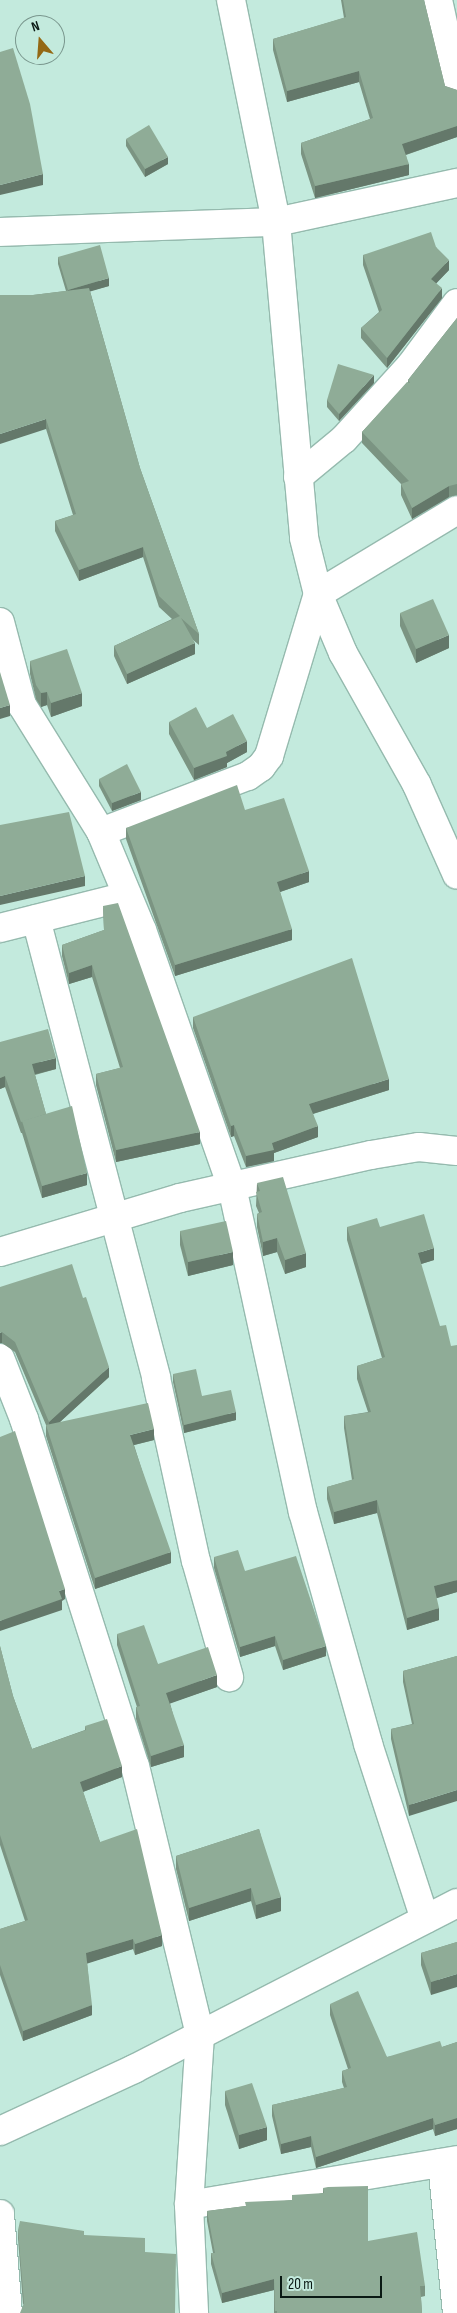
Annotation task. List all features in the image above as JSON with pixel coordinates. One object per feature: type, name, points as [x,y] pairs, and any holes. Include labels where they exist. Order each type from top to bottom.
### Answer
[{"type":"street","points":[[231,0],[276,222],[304,538],[318,594],[343,653],[417,785],[457,875]]},
{"type":"street","points":[[438,0],[457,86]]},
{"type":"street","points":[[0,232],[276,222],[457,183]]},
{"type":"street","points":[[298,477],[344,439],[411,365],[457,303]]},
{"type":"street","points":[[101,832],[248,776],[261,767],[269,756],[318,594],[457,510]]},
{"type":"street","points":[[0,622],[22,705],[101,832],[127,896],[232,1187],[303,1512],[368,1744],[425,1920]]},
{"type":"street","points":[[0,928],[127,896]]},
{"type":"street","points":[[36,919],[86,1119],[115,1218],[156,1378],[196,1561],[229,1677]]},
{"type":"street","points":[[0,1252],[115,1218],[232,1187],[419,1146],[457,1151]]},
{"type":"street","points":[[0,1358],[24,1419],[134,1766],[200,2035],[189,2204],[194,2313]]},
{"type":"street","points":[[0,2130],[134,2069],[457,1903]]},
{"type":"street","points":[[189,2204],[450,2161],[457,2313]]},
{"type":"street","points":[[0,2214],[8,2313]]},
{"type":"building","points":[[343,0],[424,0],[445,86],[457,90],[457,126],[402,144],[409,164],[315,186],[301,143],[373,118],[359,71],[287,91],[273,39],[346,17]]},
{"type":"building","points":[[13,48],[15,65],[18,65],[30,104],[43,174],[0,185],[0,52]]},
{"type":"building","points":[[149,125],[168,157],[145,169],[126,139]]},
{"type":"building","points":[[431,232],[436,247],[449,260],[431,279],[442,288],[387,358],[361,328],[382,310],[363,255]]},
{"type":"building","points":[[100,245],[109,278],[68,290],[58,257]]},
{"type":"building","points":[[89,288],[140,468],[199,634],[181,618],[195,643],[127,674],[114,646],[180,616],[159,596],[143,547],[79,570],[55,521],[76,514],[46,419],[0,434],[0,295],[33,295]]},
{"type":"building","points":[[457,318],[457,484],[449,486],[412,508],[401,484],[409,481],[362,432],[407,382],[410,383],[408,380]]},
{"type":"building","points":[[338,364],[374,375],[339,414],[327,400]]},
{"type":"building","points":[[433,599],[449,635],[416,649],[400,613]]},
{"type":"building","points":[[67,649],[82,693],[51,703],[47,692],[41,693],[36,685],[30,661]]},
{"type":"building","points":[[0,672],[10,705],[0,708]]},
{"type":"building","points":[[196,707],[207,728],[233,714],[247,741],[226,752],[227,756],[194,768],[169,722]]},
{"type":"building","points":[[127,764],[141,792],[112,803],[99,779]]},
{"type":"building","points":[[237,785],[245,810],[284,798],[309,871],[277,882],[292,929],[175,965],[126,828]]},
{"type":"building","points":[[69,812],[85,876],[0,896],[0,825]]},
{"type":"building","points":[[118,903],[200,1132],[116,1150],[96,1074],[123,1067],[92,965],[69,973],[62,945],[104,930],[103,906]]},
{"type":"building","points":[[352,958],[389,1079],[309,1104],[318,1126],[272,1143],[274,1150],[246,1156],[234,1125],[231,1126],[193,1017]]},
{"type":"building","points":[[48,1029],[56,1058],[32,1064],[46,1114],[21,1122],[5,1076],[0,1078],[0,1042]]},
{"type":"building","points":[[72,1106],[87,1173],[42,1186],[22,1121]]},
{"type":"building","points":[[283,1177],[306,1253],[285,1260],[277,1238],[263,1242],[257,1214],[262,1212],[256,1192],[260,1191],[257,1183]]},
{"type":"building","points":[[424,1214],[434,1248],[418,1253],[440,1326],[446,1325],[451,1346],[457,1345],[457,1580],[434,1586],[439,1608],[407,1618],[377,1500],[334,1512],[327,1487],[354,1479],[344,1416],[371,1412],[357,1366],[385,1357],[347,1227],[377,1218],[380,1227]]},
{"type":"building","points":[[226,1221],[233,1252],[188,1262],[180,1231]]},
{"type":"building","points":[[72,1264],[83,1298],[86,1297],[109,1367],[49,1422],[15,1342],[2,1332],[0,1333],[0,1287]]},
{"type":"building","points":[[196,1369],[202,1396],[231,1390],[236,1412],[184,1425],[173,1374]]},
{"type":"building","points":[[148,1403],[154,1429],[130,1435],[171,1552],[95,1578],[46,1425]]},
{"type":"building","points":[[15,1431],[65,1589],[59,1591],[62,1599],[0,1621],[0,1437]]},
{"type":"building","points":[[238,1550],[245,1571],[296,1556],[326,1646],[283,1660],[275,1636],[240,1647],[214,1557]]},
{"type":"building","points":[[144,1625],[158,1664],[208,1647],[217,1675],[166,1693],[184,1745],[151,1756],[136,1707],[140,1706],[117,1634]]},
{"type":"building","points":[[0,1646],[13,1696],[32,1749],[86,1730],[85,1726],[107,1719],[122,1766],[80,1782],[100,1842],[137,1829],[162,1935],[135,1944],[133,1939],[86,1953],[92,2005],[23,2031],[0,1965],[0,1929],[28,1920],[0,1835]]},
{"type":"building","points":[[457,1656],[457,1790],[409,1805],[391,1729],[414,1724],[403,1671]]},
{"type":"building","points":[[259,1829],[281,1897],[256,1905],[251,1888],[189,1908],[176,1856]]},
{"type":"building","points":[[457,1942],[457,1974],[431,1982],[421,1953]]},
{"type":"building","points":[[358,1991],[387,2057],[440,2041],[442,2047],[457,2042],[457,2118],[435,2125],[433,2118],[316,2157],[311,2136],[281,2144],[272,2105],[347,2087],[342,2071],[351,2068],[330,2004]]},
{"type":"building","points":[[252,2083],[267,2127],[239,2135],[225,2091]]},
{"type":"building","points":[[368,2186],[368,2241],[417,2232],[425,2286],[420,2286],[422,2313],[277,2313],[275,2311],[274,2279],[222,2293],[211,2253],[215,2253],[207,2211],[246,2206],[245,2202],[292,2200],[292,2195],[324,2193],[323,2188],[328,2187]]},
{"type":"building","points":[[20,2221],[84,2231],[84,2235],[145,2238],[145,2252],[176,2254],[175,2313],[20,2313],[24,2303],[18,2230]]}]
